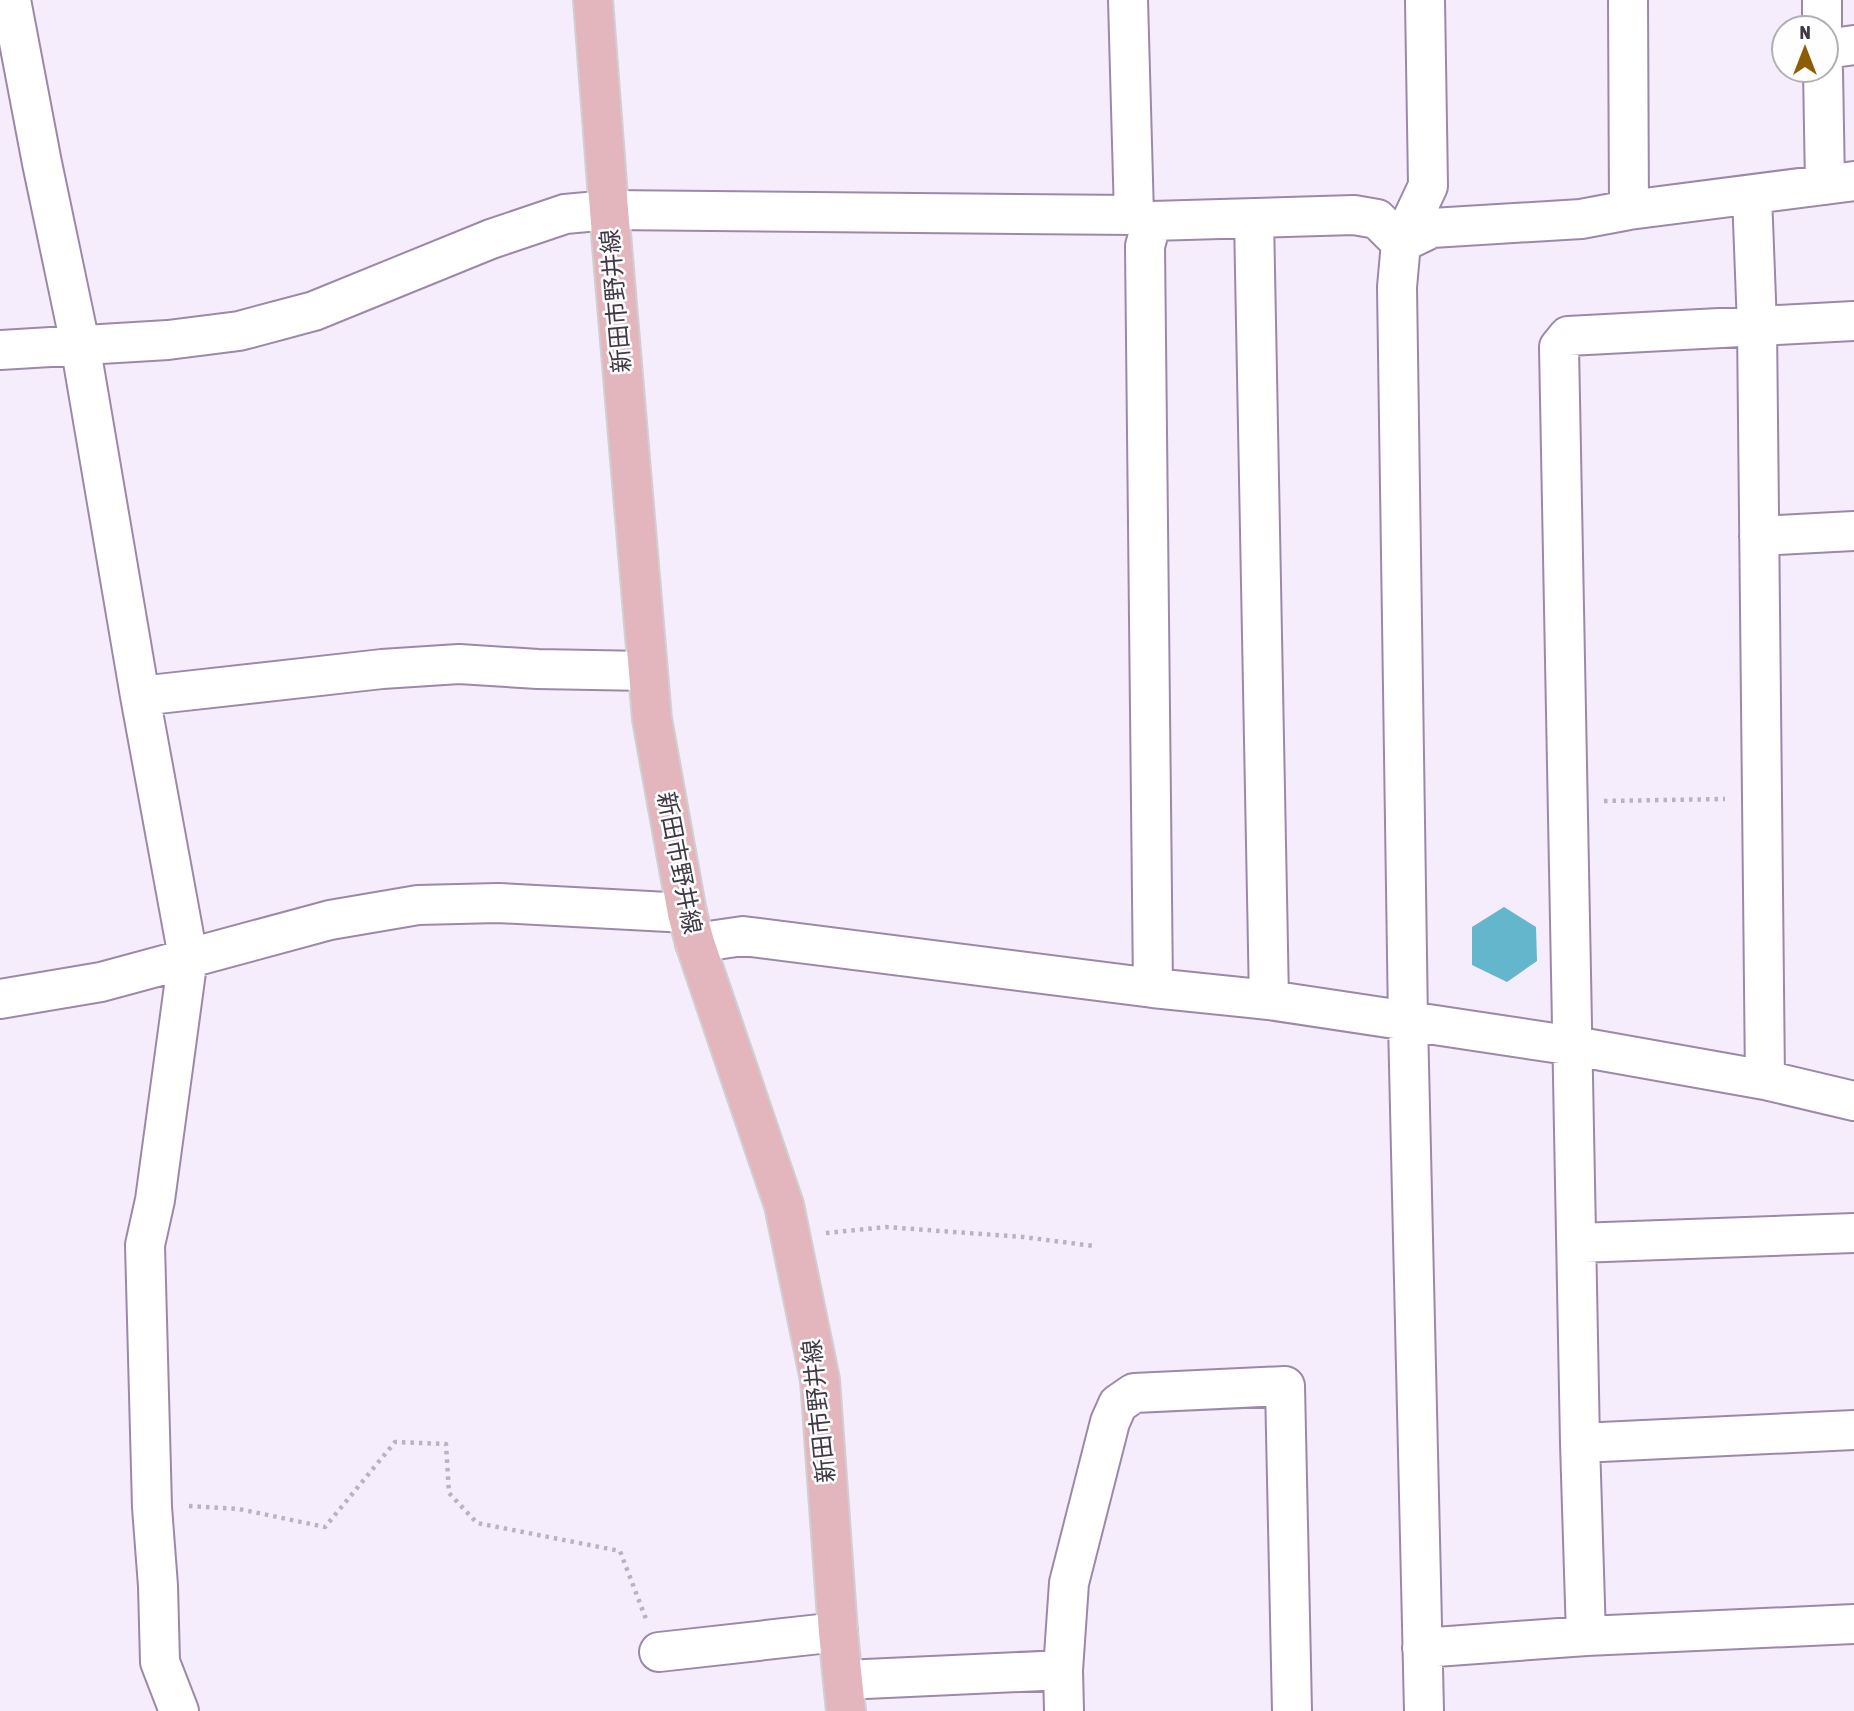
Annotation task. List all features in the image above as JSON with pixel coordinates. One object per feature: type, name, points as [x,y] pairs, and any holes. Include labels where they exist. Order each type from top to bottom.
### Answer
[{"type":"main road","name":"新田市野井線","points":[[593,0],[608,210],[652,719],[691,928],[784,1205],[820,1380],[845,1695]]},
{"type":"street","points":[[11,0],[80,344],[188,957],[155,1200],[145,1245],[152,1507],[160,1662],[179,1711]]},
{"type":"street","points":[[1128,0],[1145,246],[1153,988]]},
{"type":"street","points":[[1424,1711],[1408,1022],[1397,287],[1401,243],[1428,186],[1425,0]]},
{"type":"street","points":[[1628,0],[1629,210]]},
{"type":"street","points":[[1401,243],[1432,228],[1581,219],[1629,210],[1840,183],[1825,84]]},
{"type":"street","points":[[1752,195],[1757,326],[1765,1080]]},
{"type":"street","points":[[0,350],[168,340],[239,331],[314,311],[491,239],[565,214],[608,210],[1143,218],[1354,215],[1377,219],[1401,243]]},
{"type":"street","points":[[1254,218],[1269,1000]]},
{"type":"street","points":[[1586,1636],[1559,347],[1568,336],[1854,321]]},
{"type":"street","points":[[1759,536],[1854,531]]},
{"type":"street","points":[[140,696],[382,669],[459,664],[647,671]]},
{"type":"street","points":[[0,999],[101,982],[330,920],[418,905],[498,903],[1153,988],[1269,1000],[1574,1046],[1765,1080],[1854,1101]]},
{"type":"street","points":[[1577,1242],[1854,1233]]},
{"type":"street","points":[[1064,1711],[1063,1671],[1069,1583],[1110,1422],[1118,1404],[1134,1393],[1285,1386],[1292,1711]]},
{"type":"street","points":[[1580,1443],[1854,1430]]},
{"type":"street","points":[[1422,1648],[1586,1636],[1854,1624]]},
{"type":"street","points":[[659,1652],[838,1632]]},
{"type":"street","points":[[845,1695],[1063,1671]]},
{"type":"path","points":[[1568,802],[1762,798]]},
{"type":"path","points":[[790,1237],[886,1227],[1023,1237],[1094,1246]]},
{"type":"path","points":[[152,1507],[172,1505],[239,1509],[325,1527],[395,1442],[446,1444],[449,1493],[477,1522],[620,1551],[659,1652]]},
{"type":"water","points":[[1504,907],[1536,927],[1537,961],[1507,982],[1472,965],[1472,927]]}]
